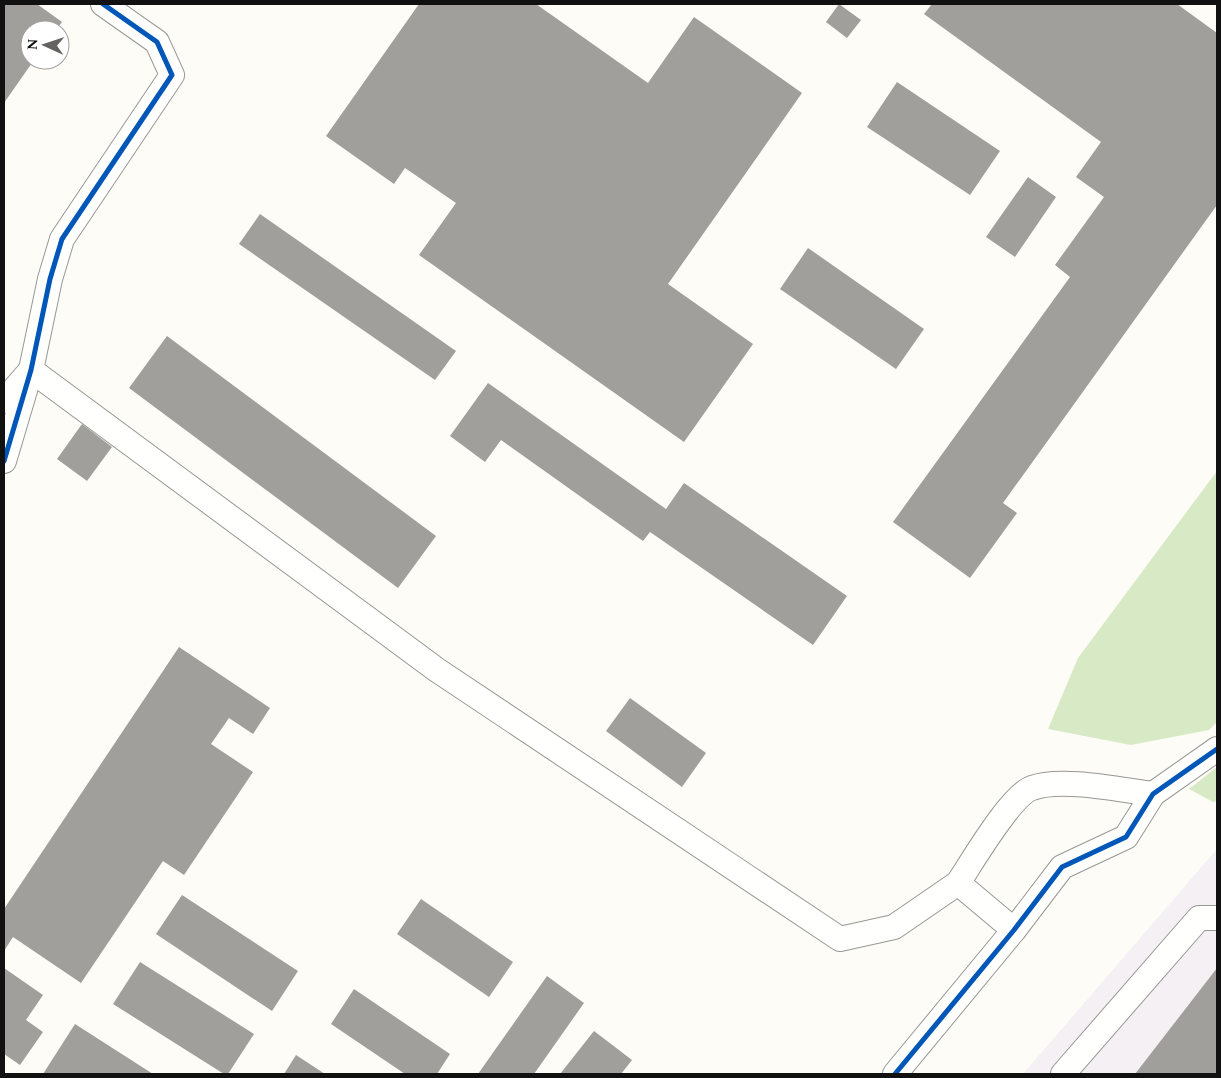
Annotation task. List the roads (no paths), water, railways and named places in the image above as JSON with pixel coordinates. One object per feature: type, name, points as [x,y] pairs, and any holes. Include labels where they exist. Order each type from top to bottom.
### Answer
[{"type":"street","points":[[4,461],[31,370],[50,279],[62,239],[172,75],[157,42],[103,4]]},
{"type":"street","points":[[4,401],[31,370]]},
{"type":"street","points":[[31,370],[437,670],[840,938],[894,927],[958,883],[1010,806],[1031,788],[1056,783],[1154,794]]},
{"type":"street","points":[[894,1074],[1014,930],[1062,867],[1126,837],[1154,794],[1217,748]]},
{"type":"street","points":[[958,883],[1014,930]]},
{"type":"street","points":[[1062,1074],[1199,918],[1217,918]]}]
